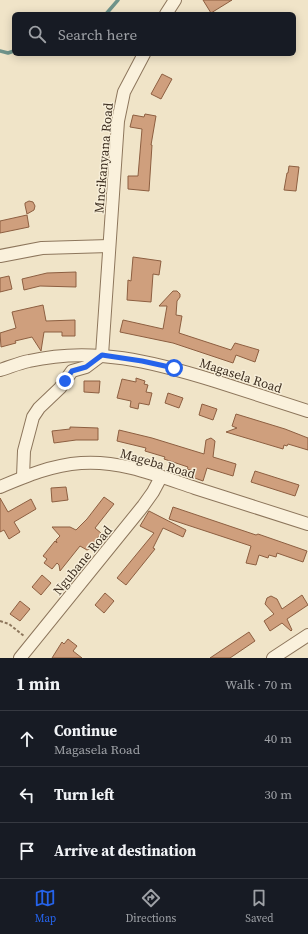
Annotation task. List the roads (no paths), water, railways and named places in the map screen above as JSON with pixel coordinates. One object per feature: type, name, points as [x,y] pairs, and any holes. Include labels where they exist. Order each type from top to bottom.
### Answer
[{"type":"street","points":[[167,12],[175,0]]},
{"type":"street","name":"Mncikanyana Road","points":[[102,355],[120,105],[124,92],[143,56]]},
{"type":"street","points":[[0,256],[42,248],[109,246]]},
{"type":"street","name":"Magasela Road","points":[[0,370],[28,361],[44,358],[71,355],[102,355],[142,361],[174,368],[308,411]]},
{"type":"street","points":[[23,477],[24,450],[29,427],[33,417],[39,408],[60,388],[72,371],[86,367],[102,355]]},
{"type":"street","name":"Mageba Road","points":[[0,487],[23,477],[57,466],[82,463],[120,466],[161,477],[308,524]]},
{"type":"street","name":"Ngubane Road","points":[[20,658],[143,506],[161,477]]},
{"type":"street","points":[[274,658],[308,635]]},
{"type":"waterway","points":[[108,12],[118,0]]},
{"type":"waterway","points":[[0,51],[8,53],[12,52]]}]
